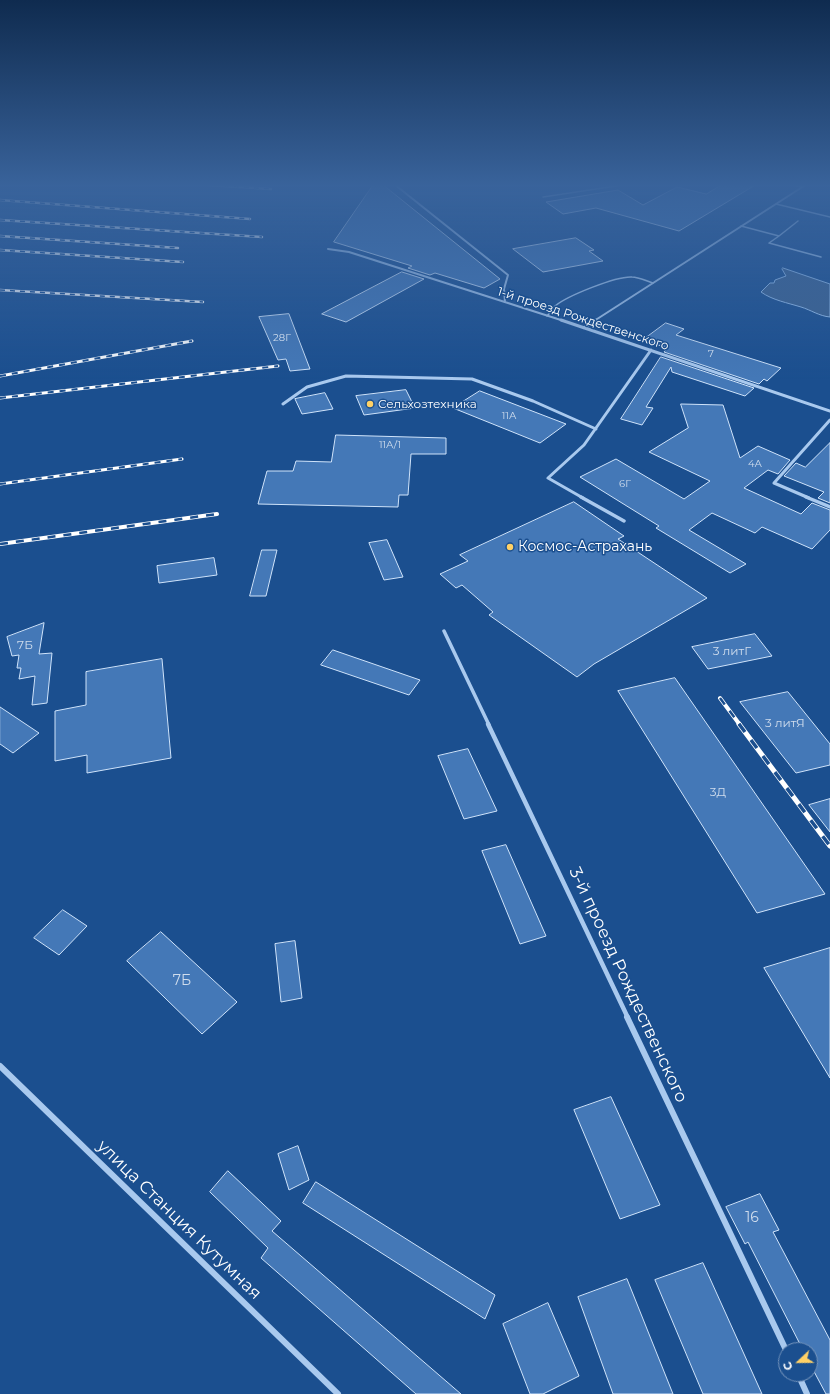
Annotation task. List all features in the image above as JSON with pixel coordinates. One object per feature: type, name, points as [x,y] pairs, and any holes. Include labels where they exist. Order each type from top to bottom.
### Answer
[{"type":"street","name":"1-й проезд Рождественского","points":[[328,249],[349,252],[505,302],[830,411]]},
{"type":"street","points":[[475,249],[508,275],[504,289],[505,302]]},
{"type":"street","points":[[584,328],[705,249]]},
{"type":"street","points":[[624,521],[548,478],[584,444],[596,429],[650,350]]},
{"type":"street","points":[[283,404],[307,388],[346,376],[472,379],[533,401],[596,429]]},
{"type":"street","points":[[830,420],[774,483],[830,507]]},
{"type":"street","name":"3-й проезд Рождественского","points":[[444,631],[782,1342]]},
{"type":"street","name":"улица Станция Кутумная","points":[[0,1066],[338,1394]]},
{"type":"street","points":[[802,1382],[808,1394]]},
{"type":"lane","points":[[790,249],[821,258]]},
{"type":"lane","points":[[547,316],[554,307],[566,300],[611,282],[631,277],[653,283]]},
{"type":"water","points":[[783,268],[830,284],[830,317],[775,299],[761,292],[770,283],[774,283],[775,280],[786,276],[782,269]]},
{"type":"building","points":[[357,249],[463,249],[500,279],[484,288],[435,273],[430,275],[408,268],[412,266]]},
{"type":"building","points":[[513,249],[593,249],[594,250],[589,251],[603,261],[543,272]]},
{"type":"building","points":[[402,272],[424,279],[346,322],[322,314]]},
{"type":"building","points":[[289,314],[310,369],[290,371],[286,359],[278,360],[259,317]]},
{"type":"building","points":[[666,323],[684,329],[676,335],[781,368],[767,381],[764,379],[759,384],[664,352],[667,348],[643,340]]},
{"type":"building","points":[[661,357],[754,388],[745,396],[672,372],[671,367],[646,407],[653,408],[642,425],[621,419]]},
{"type":"building","points":[[406,390],[415,408],[364,415],[356,396]]},
{"type":"building","points":[[480,391],[566,424],[540,443],[453,408]]},
{"type":"building","points":[[325,393],[333,409],[302,414],[295,399]]},
{"type":"building","points":[[681,404],[723,405],[740,458],[758,446],[790,460],[778,474],[768,470],[744,488],[801,514],[812,503],[830,510],[830,530],[812,549],[762,527],[755,533],[712,513],[689,530],[746,564],[730,573],[656,528],[659,526],[580,477],[616,459],[684,499],[710,481],[649,452],[688,428]]},
{"type":"building","points":[[336,435],[446,438],[446,454],[411,454],[408,495],[399,495],[398,507],[258,504],[267,471],[293,471],[296,461],[331,462]]},
{"type":"building","points":[[830,443],[830,503],[818,498],[824,492],[784,476],[796,463],[805,467]]},
{"type":"building","points":[[574,502],[624,536],[618,539],[707,598],[594,664],[577,677],[489,615],[493,612],[462,585],[456,588],[440,574],[468,561],[460,555]]},
{"type":"building","points":[[387,540],[403,577],[384,580],[369,543]]},
{"type":"building","points":[[262,550],[277,550],[266,596],[250,596]]},
{"type":"building","points":[[214,558],[217,575],[159,583],[157,566]]},
{"type":"building","points":[[44,623],[39,654],[52,653],[47,703],[32,705],[35,676],[19,679],[21,668],[17,668],[19,655],[12,656],[7,637]]},
{"type":"building","points":[[755,634],[772,656],[708,669],[692,647]]},
{"type":"building","points":[[333,650],[420,680],[409,695],[321,665]]},
{"type":"building","points":[[162,659],[171,758],[87,773],[87,755],[55,761],[55,711],[86,705],[86,672]]},
{"type":"building","points":[[675,678],[825,894],[757,913],[618,691]]},
{"type":"building","points":[[788,692],[830,744],[830,765],[796,773],[740,702]]},
{"type":"building","points":[[0,707],[39,733],[13,753],[0,744]]},
{"type":"building","points":[[468,749],[497,811],[464,819],[438,756]]},
{"type":"building","points":[[830,799],[830,832],[809,805]]},
{"type":"building","points":[[506,845],[546,936],[520,944],[482,851]]},
{"type":"building","points":[[63,910],[87,926],[59,955],[34,938]]},
{"type":"building","points":[[161,932],[237,1002],[202,1034],[127,961]]},
{"type":"building","points":[[295,941],[302,998],[281,1002],[275,944]]},
{"type":"building","points":[[830,948],[830,1078],[764,968]]},
{"type":"building","points":[[611,1097],[660,1205],[620,1219],[574,1110]]},
{"type":"building","points":[[298,1146],[309,1180],[289,1190],[278,1154]]},
{"type":"building","points":[[228,1171],[281,1221],[272,1231],[461,1394],[416,1394],[261,1258],[268,1248],[210,1192]]},
{"type":"building","points":[[316,1182],[495,1295],[485,1319],[303,1203]]},
{"type":"building","points":[[760,1194],[779,1230],[773,1232],[830,1340],[830,1394],[826,1394],[818,1379],[818,1342],[799,1342],[748,1242],[745,1244],[726,1207]]},
{"type":"building","points":[[703,1263],[762,1394],[703,1394],[655,1280]]},
{"type":"building","points":[[627,1279],[673,1394],[613,1394],[578,1297]]},
{"type":"building","points":[[548,1303],[579,1376],[543,1394],[530,1394],[503,1324]]},
{"type":"railway","points":[[0,250],[183,262]]},
{"type":"railway","points":[[0,290],[203,302]]},
{"type":"railway","points":[[0,376],[192,341]]},
{"type":"railway","points":[[0,398],[278,366]]},
{"type":"railway","points":[[0,484],[182,459]]},
{"type":"railway","points":[[0,544],[217,514]]},
{"type":"railway","points":[[720,698],[740,725]]},
{"type":"railway","points":[[739,724],[830,846]]},
{"type":"place","name":"Сельхозтехника","points":[[370,404]]},
{"type":"place","name":"Космос-Астрахань","points":[[510,547]]}]
